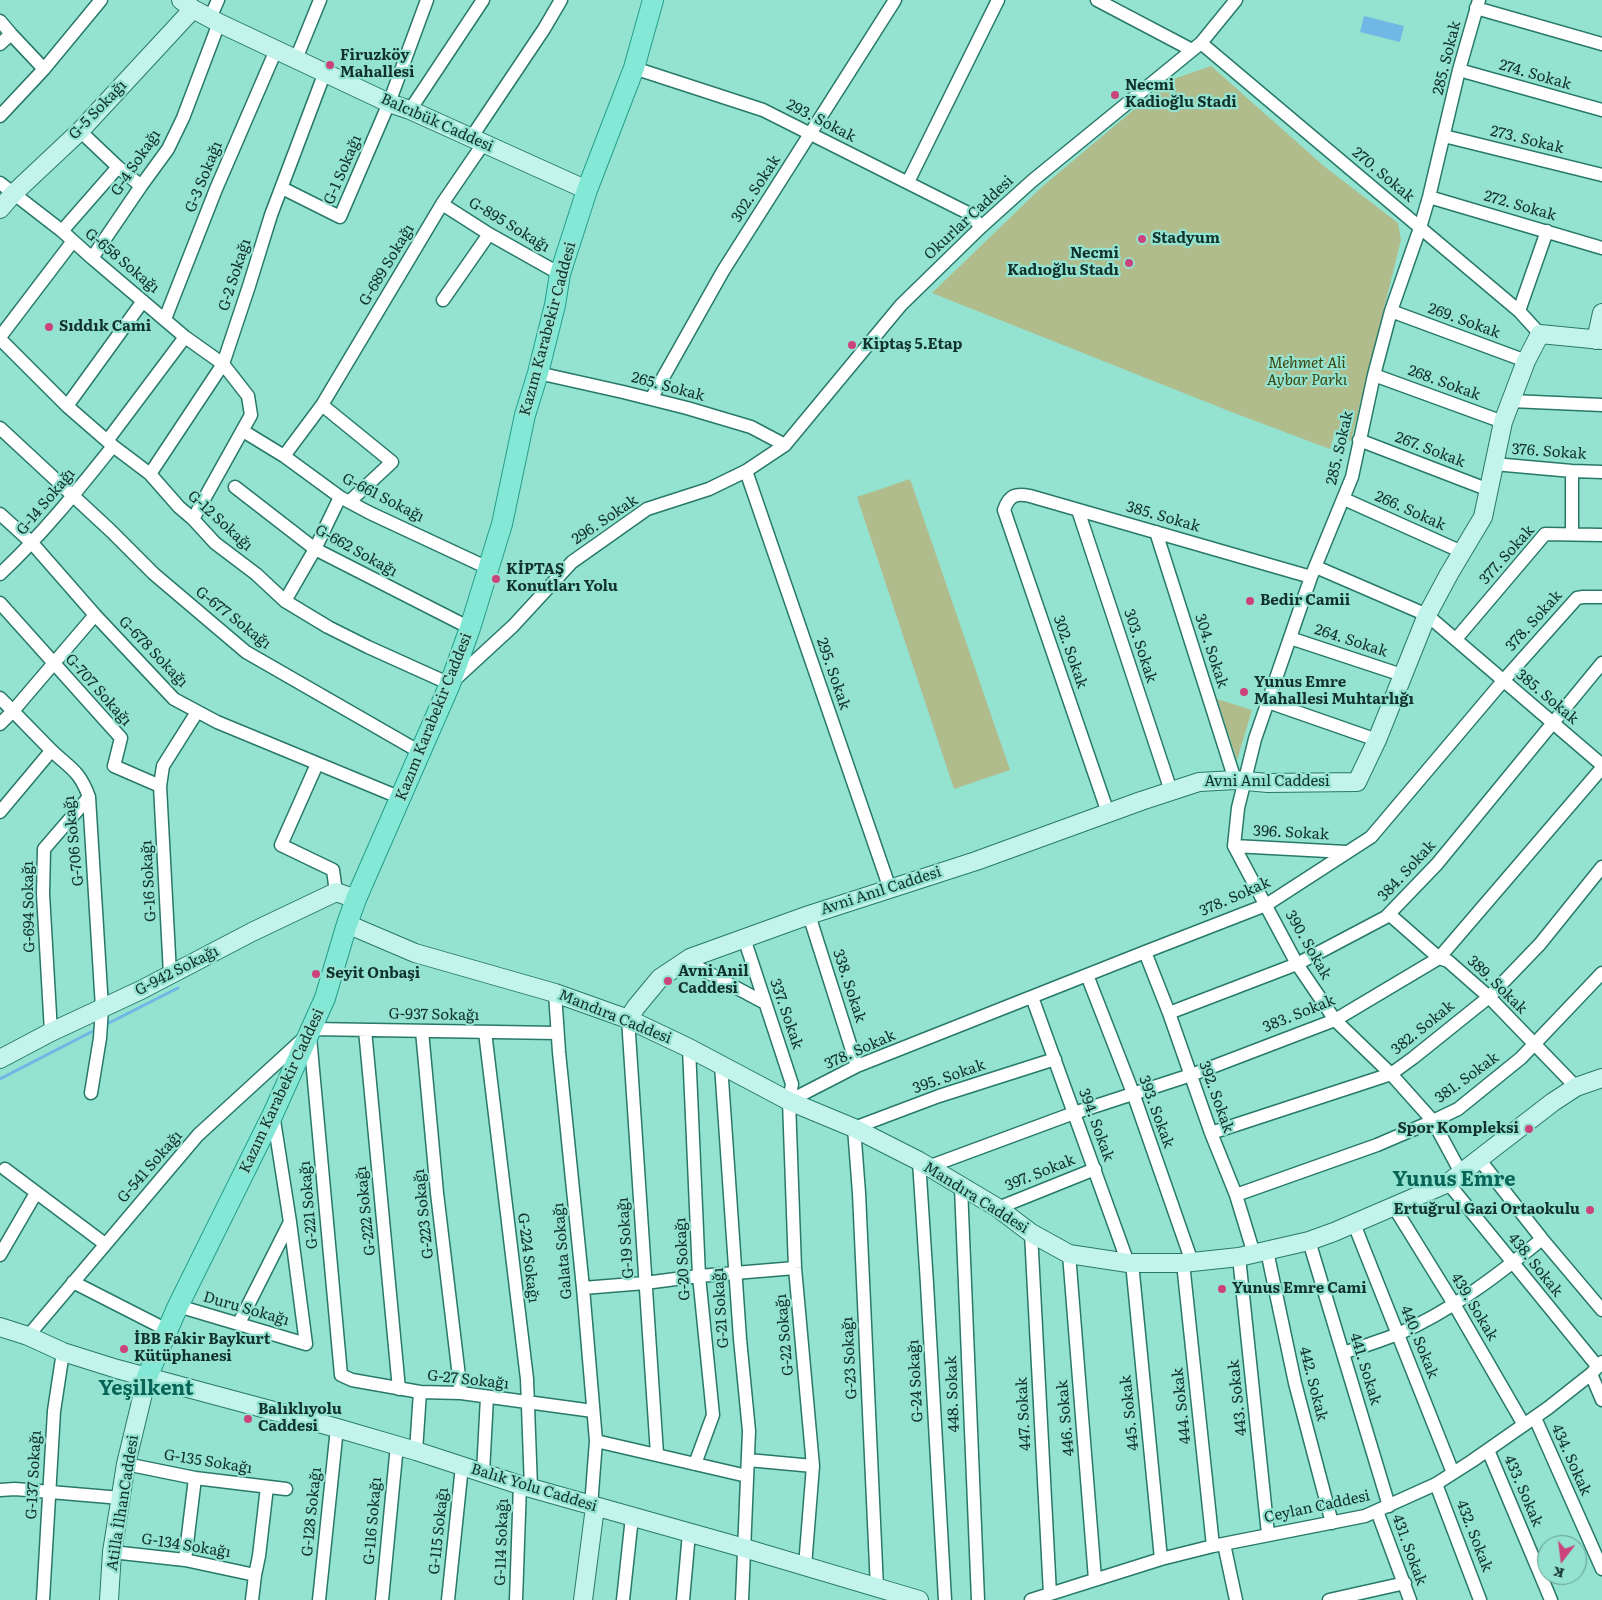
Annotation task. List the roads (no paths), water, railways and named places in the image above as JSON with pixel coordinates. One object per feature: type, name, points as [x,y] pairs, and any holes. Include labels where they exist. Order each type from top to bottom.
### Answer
[{"type":"main road","name":"Kazım Karabekir Caddesi","points":[[148,1377],[178,1306],[273,1114],[325,998],[356,899],[450,684],[470,628],[502,524],[525,415],[555,305],[560,274],[588,190],[634,68],[653,0]]},
{"type":"street","points":[[0,116],[44,69],[101,0]]},
{"type":"street","name":"G-4 Sokağı","points":[[92,258],[168,149],[182,118],[215,21],[218,0]]},
{"type":"street","points":[[296,59],[320,0]]},
{"type":"street","points":[[389,102],[427,0]]},
{"type":"street","points":[[410,110],[483,0]]},
{"type":"street","name":"G-689 Sokağı","points":[[284,456],[322,405],[561,0]]},
{"type":"street","name":"302. Sokak","points":[[651,399],[723,271],[895,0]]},
{"type":"street","points":[[908,182],[998,0]]},
{"type":"street","name":"270. Sokak","points":[[1097,0],[1197,46],[1519,311],[1540,334]]},
{"type":"street","name":"Okurlar Caddesi","points":[[785,445],[901,306],[981,227],[1032,181],[1197,46],[1236,0]]},
{"type":"street","points":[[1478,4],[1602,44]]},
{"type":"street","name":"285. Sokak","points":[[1239,781],[1313,572],[1352,477],[1374,375],[1391,311],[1430,197],[1459,70],[1478,4]]},
{"type":"street","name":"Balcıbük Caddesi","points":[[187,5],[215,21],[276,50],[588,190]]},
{"type":"street","name":"G-5 Sokağı","points":[[0,209],[6,188],[80,131],[187,5]]},
{"type":"street","points":[[0,21],[44,69]]},
{"type":"street","points":[[0,44],[11,34]]},
{"type":"street","name":"G-3 Sokağı","points":[[165,319],[216,189],[276,50]]},
{"type":"street","name":"293. Sokak","points":[[634,68],[763,110],[970,214],[981,227]]},
{"type":"street","name":"274. Sokak","points":[[1459,70],[1602,110]]},
{"type":"street","name":"G-2 Sokağı","points":[[150,474],[223,364],[271,215],[325,72]]},
{"type":"street","name":"G-1 Sokağı","points":[[282,188],[340,217],[389,102]]},
{"type":"street","points":[[80,131],[141,186]]},
{"type":"street","name":"273. Sokak","points":[[1444,136],[1602,175]]},
{"type":"street","points":[[62,232],[118,167]]},
{"type":"street","name":"G-658 Sokağı","points":[[6,188],[73,240],[185,337],[223,364],[248,396],[251,415],[194,519]]},
{"type":"street","name":"272. Sokak","points":[[1430,197],[1602,248]]},
{"type":"street","name":"G-895 Sokağı","points":[[442,204],[489,234],[560,274]]},
{"type":"street","points":[[1519,311],[1547,231]]},
{"type":"street","points":[[443,300],[489,234]]},
{"type":"street","points":[[0,338],[73,240]]},
{"type":"street","points":[[67,406],[144,301]]},
{"type":"street","name":"269. Sokak","points":[[1391,311],[1526,361]]},
{"type":"street","points":[[1540,334],[1599,340],[1602,313]]},
{"type":"street","name":"Avni Anıl Caddesi","points":[[628,1019],[660,978],[686,961],[809,914],[976,861],[1199,782],[1356,782],[1377,740],[1427,615],[1483,517],[1503,422],[1526,361],[1540,334]]},
{"type":"street","name":"G-14 Sokağı","points":[[0,574],[32,543],[73,496],[185,337]]},
{"type":"street","name":"G-12 Sokağı","points":[[0,338],[67,406],[110,444],[150,474],[179,507],[194,519],[215,543],[256,574],[285,601],[300,612],[353,640],[450,684]]},
{"type":"street","name":"265. Sokak","points":[[538,373],[651,399],[751,427],[785,445]]},
{"type":"street","name":"268. Sokak","points":[[1374,375],[1503,422]]},
{"type":"street","points":[[1511,401],[1602,405]]},
{"type":"street","points":[[285,601],[345,499],[392,462],[322,405]]},
{"type":"street","name":"G-677 Sokağı","points":[[0,428],[154,574],[246,652],[420,752]]},
{"type":"street","name":"G-661 Sokağı","points":[[243,430],[345,499],[370,513],[488,568]]},
{"type":"street","name":"267. Sokak","points":[[1359,440],[1489,490]]},
{"type":"street","name":"296. Sokak","points":[[450,684],[513,626],[572,562],[647,510],[709,489],[746,471],[785,445]]},
{"type":"street","name":"376. Sokak","points":[[1494,464],[1602,472]]},
{"type":"street","name":"295. Sokak","points":[[746,471],[890,888]]},
{"type":"street","points":[[1572,471],[1572,534]]},
{"type":"street","name":"G-662 Sokağı","points":[[236,487],[314,549],[470,628]]},
{"type":"street","name":"385. Sokak","points":[[1006,501],[1020,494],[1156,532],[1313,572],[1427,615],[1602,766]]},
{"type":"street","name":"266. Sokak","points":[[1344,499],[1462,552]]},
{"type":"street","name":"302. Sokak","points":[[1006,501],[1004,510],[1108,813]]},
{"type":"street","name":"303. Sokak","points":[[1078,510],[1171,792]]},
{"type":"street","name":"G-678 Sokağı","points":[[0,514],[32,543],[95,615],[174,698],[217,722],[401,798]]},
{"type":"street","name":"304. Sokak","points":[[1156,532],[1239,781]]},
{"type":"street","name":"377. Sokak","points":[[1456,639],[1546,534],[1602,535]]},
{"type":"street","name":"378. Sokak","points":[[789,1101],[857,1066],[1266,905],[1371,837],[1503,681],[1577,598],[1602,598]]},
{"type":"street","name":"G-707 Sokağı","points":[[0,603],[121,738],[114,766],[160,786]]},
{"type":"street","points":[[0,724],[95,615]]},
{"type":"street","name":"264. Sokak","points":[[1290,638],[1402,676]]},
{"type":"street","name":"384. Sokak","points":[[1169,1013],[1297,964],[1386,918],[1438,864],[1602,663]]},
{"type":"street","name":"G-706 Sokağı","points":[[0,698],[51,751],[74,770],[84,783],[89,797],[102,1012],[100,1038],[91,1093]]},
{"type":"street","points":[[1268,702],[1377,740]]},
{"type":"street","name":"G-16 Sokağı","points":[[170,974],[160,786],[163,766],[197,712]]},
{"type":"street","points":[[0,812],[51,751]]},
{"type":"street","points":[[318,764],[281,845],[334,870],[336,892],[356,899]]},
{"type":"street","name":"383. Sokak","points":[[923,1164],[1190,1074],[1335,1020],[1439,958],[1602,766]]},
{"type":"street","points":[[1234,846],[1239,781]]},
{"type":"street","name":"G-694 Sokağı","points":[[51,1032],[43,894],[44,849],[89,797]]},
{"type":"street","name":"396. Sokak","points":[[1234,846],[1346,852]]},
{"type":"street","name":"390. Sokak","points":[[1234,846],[1297,964],[1335,1020],[1391,1074],[1434,1121],[1454,1178]]},
{"type":"street","name":"382. Sokak","points":[[1211,1133],[1391,1074],[1489,997],[1540,944],[1602,868]]},
{"type":"street","name":"G-942 Sokağı","points":[[0,1059],[51,1032],[102,1012],[170,974],[336,892]]},
{"type":"street","name":"338. Sokak","points":[[809,914],[857,1066]]},
{"type":"street","name":"389. Sokak","points":[[1389,914],[1439,958],[1448,961],[1489,997],[1576,1087]]},
{"type":"street","name":"Mandıra Caddesi","points":[[347,924],[415,953],[555,993],[628,1019],[689,1048],[789,1101],[854,1128],[923,1164],[998,1208],[1031,1233],[1069,1254],[1130,1263],[1188,1262],[1253,1254],[1309,1241],[1354,1224],[1454,1178],[1576,1087],[1602,1078]]},
{"type":"street","name":"337. Sokak","points":[[744,938],[792,1084],[789,1101]]},
{"type":"street","name":"392. Sokak","points":[[1145,952],[1169,1013],[1211,1133],[1236,1195],[1253,1254]]},
{"type":"street","points":[[686,961],[765,1004]]},
{"type":"street","name":"381. Sokak","points":[[1236,1195],[1377,1145],[1458,1109],[1521,1058],[1602,973]]},
{"type":"street","name":"393. Sokak","points":[[1087,975],[1133,1093],[1188,1262]]},
{"type":"street","name":"Galata Sokağı","points":[[555,993],[557,1033],[583,1288],[596,1441],[593,1506]]},
{"type":"street","name":"394. Sokak","points":[[1032,997],[1130,1263]]},
{"type":"street","name":"G-19 Sokağı","points":[[628,1019],[656,1454]]},
{"type":"street","name":"G-222 Sokağı","points":[[365,1030],[399,1389]]},
{"type":"street","name":"G-937 Sokağı","points":[[310,1031],[557,1033]]},
{"type":"street","name":"G-541 Sokağı","points":[[28,1336],[198,1135],[310,1031]]},
{"type":"street","name":"G-221 Sokağı","points":[[310,1031],[341,1375]]},
{"type":"street","name":"G-223 Sokağı","points":[[422,1031],[437,1193],[461,1393]]},
{"type":"street","name":"G-224 Sokağı","points":[[485,1032],[527,1379],[525,1487]]},
{"type":"street","name":"G-20 Sokağı","points":[[689,1048],[700,1276],[713,1415],[694,1464]]},
{"type":"street","name":"395. Sokak","points":[[854,1128],[939,1096],[1055,1059]]},
{"type":"street","name":"G-21 Sokağı","points":[[721,1065],[735,1273],[749,1431],[742,1600]]},
{"type":"street","name":"G-22 Sokağı","points":[[789,1101],[795,1268],[813,1466],[805,1566]]},
{"type":"street","points":[[239,1323],[290,1222],[273,1114]]},
{"type":"street","name":"G-23 Sokağı","points":[[854,1128],[888,1593]]},
{"type":"street","points":[[1478,1159],[1602,1310]]},
{"type":"street","name":"G-24 Sokağı","points":[[923,1164],[944,1600]]},
{"type":"street","points":[[5,1169],[105,1244]]},
{"type":"street","name":"397. Sokak","points":[[998,1208],[1095,1169]]},
{"type":"street","name":"438. Sokak","points":[[1454,1178],[1513,1263],[1597,1368],[1602,1400]]},
{"type":"street","name":"448. Sokak","points":[[961,1187],[978,1600]]},
{"type":"street","points":[[0,1255],[36,1192]]},
{"type":"street","name":"439. Sokak","points":[[1394,1207],[1454,1304],[1524,1425]]},
{"type":"street","name":"Duru Sokağı","points":[[178,1306],[306,1344],[290,1222]]},
{"type":"street","name":"440. Sokak","points":[[1354,1224],[1453,1473]]},
{"type":"street","name":"447. Sokak","points":[[1031,1233],[1050,1594]]},
{"type":"street","points":[[1343,1353],[1398,1334],[1454,1304],[1513,1263],[1542,1239]]},
{"type":"street","name":"441. Sokak","points":[[1309,1241],[1343,1353],[1383,1509]]},
{"type":"street","name":"446. Sokak","points":[[1069,1254],[1095,1579]]},
{"type":"street","name":"442. Sokak","points":[[1253,1254],[1295,1383],[1332,1523]]},
{"type":"street","name":"443. Sokak","points":[[1253,1254],[1268,1534]]},
{"type":"street","name":"444. Sokak","points":[[1188,1262],[1219,1545],[1236,1600]]},
{"type":"street","name":"445. Sokak","points":[[1130,1263],[1161,1559]]},
{"type":"street","points":[[583,1288],[795,1268]]},
{"type":"street","points":[[73,1282],[167,1330]]},
{"type":"street","name":"Balık Yolu Caddesi","points":[[0,1327],[28,1336],[62,1352],[397,1445],[525,1487],[744,1548],[888,1593],[919,1600]]},
{"type":"street","name":"G-137 Sokağı","points":[[43,1600],[54,1411],[62,1352]]},
{"type":"street","name":"Ceylan Caddesi","points":[[1031,1600],[1161,1559],[1268,1534],[1365,1516],[1383,1509],[1436,1484],[1488,1450],[1535,1418],[1597,1368]]},
{"type":"street","name":"G-27 Sokağı","points":[[341,1375],[352,1380],[399,1389],[420,1392],[461,1393],[592,1411]]},
{"type":"street","name":"Atilla İlhanCaddesi","points":[[109,1600],[112,1552],[126,1464],[148,1377]]},
{"type":"street","points":[[416,1451],[420,1392]]},
{"type":"street","points":[[483,1473],[487,1397]]},
{"type":"street","name":"434. Sokak","points":[[1535,1418],[1602,1569]]},
{"type":"street","name":"G-128 Sokağı","points":[[319,1600],[337,1428]]},
{"type":"street","points":[[596,1441],[746,1476]]},
{"type":"street","name":"G-116 Sokağı","points":[[382,1600],[397,1445]]},
{"type":"street","name":"433. Sokak","points":[[1488,1450],[1551,1600]]},
{"type":"street","points":[[748,1460],[813,1466]]},
{"type":"street","name":"G-135 Sokağı","points":[[126,1464],[195,1478],[286,1489]]},
{"type":"street","name":"G-115 Sokağı","points":[[448,1600],[462,1466]]},
{"type":"street","points":[[185,1560],[195,1478]]},
{"type":"street","name":"432. Sokak","points":[[1436,1484],[1480,1600]]},
{"type":"street","points":[[252,1600],[255,1575],[260,1556],[268,1487]]},
{"type":"street","name":"G-114 Sokağı","points":[[516,1600],[525,1487]]},
{"type":"street","points":[[0,1490],[15,1489],[121,1498]]},
{"type":"street","points":[[583,1600],[593,1506]]},
{"type":"street","name":"431. Sokak","points":[[1383,1509],[1410,1600]]},
{"type":"street","points":[[623,1600],[632,1517]]},
{"type":"street","points":[[683,1600],[689,1533]]},
{"type":"street","name":"G-134 Sokağı","points":[[112,1552],[185,1560],[255,1575]]},
{"type":"street","points":[[1329,1600],[1405,1583]]},
{"type":"water","points":[[1364,16],[1404,26],[1400,42],[1360,32]]},
{"type":"waterway","points":[[105,1025],[178,988]]},
{"type":"waterway","points":[[0,1079],[97,1029]]},
{"type":"place","name":"Firuzköy Mahallesi","points":[[330,65]]},
{"type":"place","name":"Necmi Kadioğlu Stadi","points":[[1115,95]]},
{"type":"place","name":"Stadyum","points":[[1142,239]]},
{"type":"place","name":"Necmi Kadıoğlu Stadı","points":[[1129,263]]},
{"type":"place","name":"Sıddık Cami","points":[[49,327]]},
{"type":"place","name":"Kiptaş 5.Etap","points":[[852,345]]},
{"type":"place","name":"KİPTAŞ Konutları Yolu","points":[[496,579]]},
{"type":"place","name":"Bedir Camii","points":[[1250,601]]},
{"type":"place","name":"Yunus Emre Mahallesi Muhtarlığı","points":[[1244,692]]},
{"type":"place","name":"Seyit Onbaşi","points":[[316,974]]},
{"type":"place","name":"Avni Anil Caddesi","points":[[668,981]]},
{"type":"place","name":"Spor Kompleksi","points":[[1529,1129]]},
{"type":"place","name":"Ertuğrul Gazi Ortaokulu","points":[[1590,1210]]},
{"type":"place","name":"Yunus Emre Cami","points":[[1222,1289]]},
{"type":"place","name":"İBB Fakir Baykurt Kütüphanesi","points":[[124,1349]]},
{"type":"place","name":"Balıklıyolu Caddesi","points":[[248,1419]]},
{"type":"district","name":"Yunus Emre","points":[[1454,1180]]},
{"type":"district","name":"Yeşilkent","points":[[146,1389]]},
{"type":"park label","name":"Mehmet Ali Aybar Parkı","points":[[1307,372]]}]
